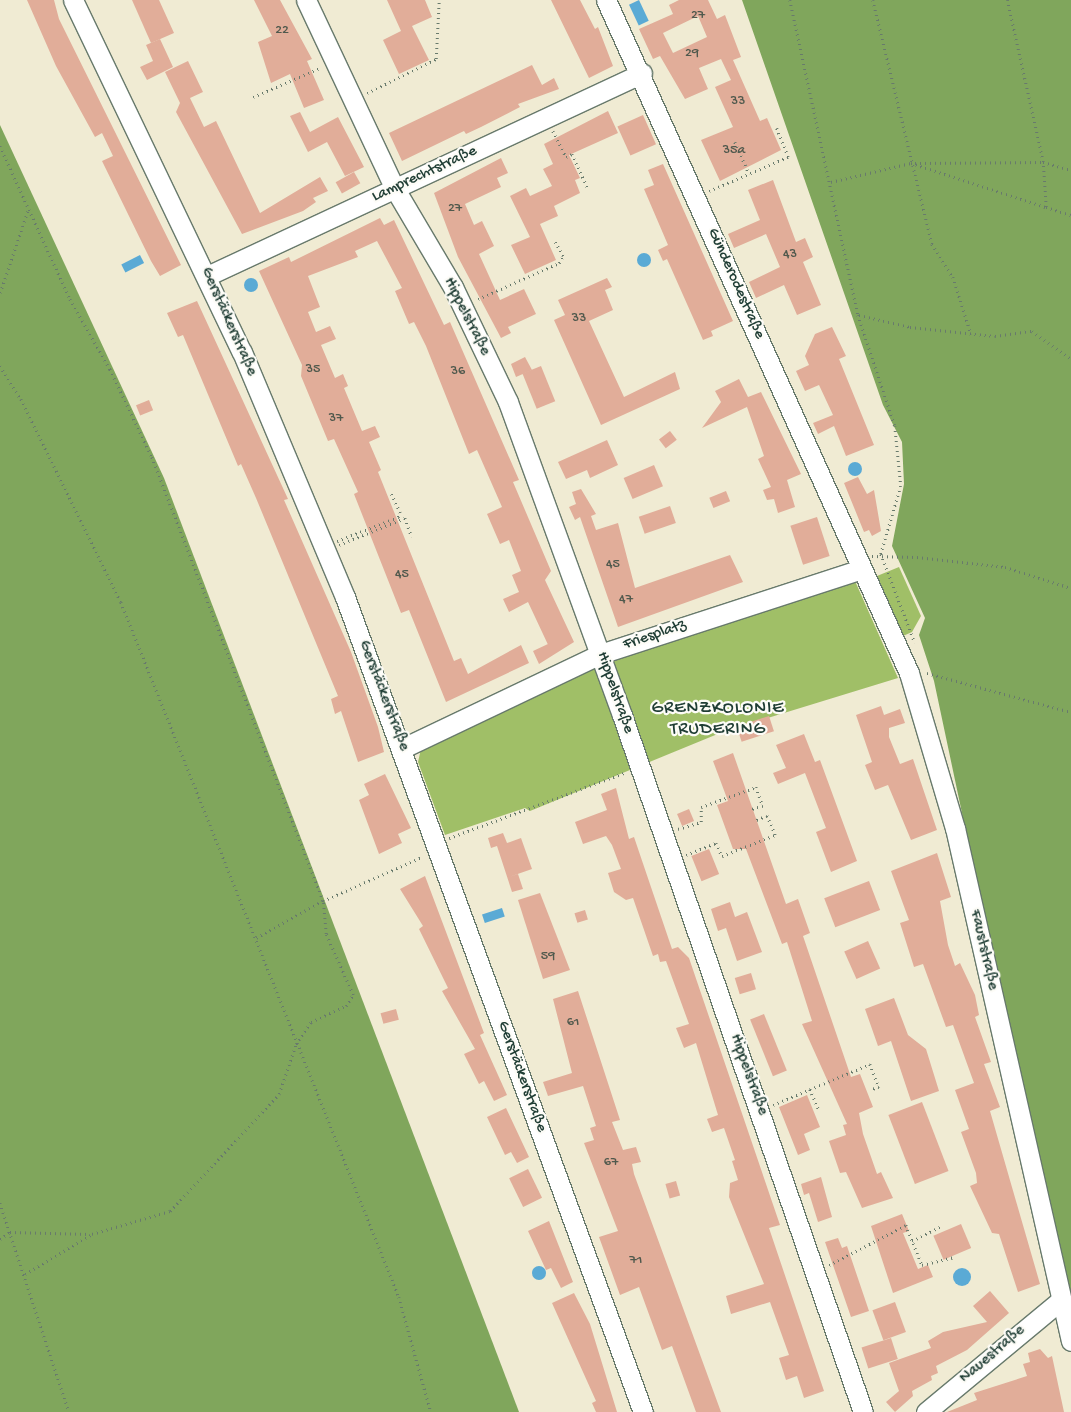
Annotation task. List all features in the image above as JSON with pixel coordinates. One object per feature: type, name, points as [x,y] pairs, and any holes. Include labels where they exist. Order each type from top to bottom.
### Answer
[{"type":"street","name":"Gerstäckerstraße","points":[[73,0],[207,276],[325,548],[403,748],[643,1412]]},
{"type":"street","name":"Hippelstraße","points":[[306,0],[395,189],[453,287],[508,402],[600,654],[761,1110],[863,1412]]},
{"type":"street","name":"Günderodestraße","points":[[606,0],[642,73],[861,569]]},
{"type":"street","name":"Lamprechtstraße","points":[[207,276],[642,73]]},
{"type":"street","name":"Friesplatz","points":[[403,748],[600,654],[861,569]]},
{"type":"street","name":"Fauststraße","points":[[861,569],[909,673],[935,752],[1071,1341]]},
{"type":"street","name":"Nauestraße","points":[[926,1412],[1061,1300]]},
{"type":"path","points":[[353,100],[436,60],[439,0]]},
{"type":"path","points":[[790,0],[831,182],[858,315],[895,426],[901,464],[898,495],[881,554],[917,651]]},
{"type":"path","points":[[873,0],[932,244],[953,277],[971,334]]},
{"type":"path","points":[[1007,0],[1043,162],[1046,207]]},
{"type":"path","points":[[253,97],[335,61]]},
{"type":"path","points":[[547,118],[566,157],[572,154],[588,188]]},
{"type":"path","points":[[696,197],[788,157],[776,128]]},
{"type":"path","points":[[735,142],[749,174]]},
{"type":"path","points":[[0,146],[28,210],[152,457],[323,901],[326,934],[353,994],[346,1006],[311,1022],[296,1044],[279,1094],[170,1211],[92,1234],[25,1274]]},
{"type":"path","points":[[831,182],[911,163],[1043,162],[1071,170]]},
{"type":"path","points":[[911,163],[1071,215]]},
{"type":"path","points":[[0,293],[28,210]]},
{"type":"path","points":[[475,293],[478,299],[560,263],[563,256],[555,242]]},
{"type":"path","points":[[858,315],[971,334],[996,336],[1032,331],[1071,359]]},
{"type":"path","points":[[0,366],[21,399],[121,602],[296,1044],[399,1297],[431,1412]]},
{"type":"path","points":[[325,548],[398,517],[400,514],[392,494]]},
{"type":"path","points":[[325,548],[405,518],[412,537]]},
{"type":"path","points":[[861,569],[864,559],[881,554],[1004,568],[1071,588]]},
{"type":"path","points":[[922,670],[938,680],[1071,712]]},
{"type":"path","points":[[255,939],[323,901],[438,846],[639,767]]},
{"type":"path","points":[[663,835],[701,822],[701,807],[756,787],[763,806],[751,810]]},
{"type":"path","points":[[672,861],[716,843],[722,856],[775,835],[767,816],[755,821]]},
{"type":"path","points":[[761,1110],[870,1064],[879,1087],[871,1090]]},
{"type":"path","points":[[810,1089],[818,1110]]},
{"type":"path","points":[[0,1203],[69,1412]]},
{"type":"path","points":[[814,1271],[906,1225],[922,1265],[953,1257]]},
{"type":"path","points":[[912,1241],[942,1226]]},
{"type":"path","points":[[0,1239],[10,1232],[92,1234]]},
{"type":"green space","points":[[742,0],[1071,0],[1071,1295],[1065,1299],[934,681],[919,635],[925,618],[892,546],[904,484],[902,442],[883,405]]},
{"type":"green space","points":[[0,125],[164,478],[519,1412],[0,1412]]},
{"type":"green space","points":[[899,567],[921,616],[912,632],[903,636],[877,576]]},
{"type":"green space","points":[[855,581],[898,678],[725,731],[530,811],[525,808],[445,835],[418,762],[421,749],[619,657]]},
{"type":"water","points":[[639,0],[649,21],[639,25],[629,5]]},
{"type":"water","points":[[641,253],[647,253],[651,260],[647,267],[641,267],[637,263],[637,257]]},
{"type":"water","points":[[140,255],[144,263],[125,273],[121,265]]},
{"type":"water","points":[[248,278],[254,278],[258,285],[254,292],[248,292],[244,288],[244,282]]},
{"type":"water","points":[[852,462],[858,462],[862,469],[858,476],[852,476],[848,472],[848,466]]},
{"type":"water","points":[[502,908],[505,917],[485,923],[482,914]]},
{"type":"water","points":[[536,1266],[542,1266],[546,1273],[542,1280],[536,1280],[532,1276],[532,1270]]},
{"type":"water","points":[[962,1268],[968,1271],[971,1277],[968,1283],[962,1286],[956,1283],[953,1277],[956,1271]]},
{"type":"building","points":[[27,0],[54,0],[59,19],[181,265],[160,276],[151,261],[102,161],[113,156],[102,133],[95,137],[56,66]]},
{"type":"building","points":[[132,0],[159,0],[174,33],[151,43]]},
{"type":"building","points":[[254,0],[280,0],[312,59],[307,61],[324,100],[304,108],[290,74],[271,83],[258,42],[272,36]]},
{"type":"building","points":[[387,0],[425,0],[432,17],[412,26],[429,60],[399,74],[383,40],[401,31]]},
{"type":"building","points":[[551,0],[580,0],[595,29],[598,27],[613,66],[589,78]]},
{"type":"building","points":[[679,0],[708,0],[717,19],[725,15],[741,57],[733,60],[760,121],[767,118],[781,150],[720,181],[701,140],[733,127],[715,87],[731,80],[721,59],[699,68],[708,89],[685,99],[660,56],[653,59],[639,29],[673,14],[669,5]],"holes":[[[698,16],[707,37],[673,53],[663,33]]]},
{"type":"building","points":[[160,39],[173,67],[147,80],[140,67],[153,61],[146,45]]},
{"type":"building","points":[[188,61],[203,92],[190,98],[204,127],[216,121],[260,213],[320,177],[328,191],[313,198],[316,202],[303,211],[242,234],[176,112],[180,103],[165,72]]},
{"type":"building","points":[[532,65],[542,85],[554,78],[559,89],[518,104],[520,107],[481,127],[466,134],[464,131],[402,161],[389,133]]},
{"type":"building","points":[[608,111],[618,133],[569,155],[580,178],[575,180],[580,193],[554,206],[558,216],[540,224],[556,260],[525,274],[511,245],[530,237],[510,196],[526,188],[530,196],[552,186],[543,169],[553,164],[544,144]]},
{"type":"building","points":[[300,112],[310,132],[338,117],[364,167],[345,176],[327,142],[308,152],[290,116]]},
{"type":"building","points":[[643,115],[656,144],[630,156],[617,126]]},
{"type":"building","points":[[501,158],[508,173],[497,178],[501,187],[465,204],[474,225],[482,221],[494,246],[479,254],[500,300],[524,289],[536,314],[508,327],[511,333],[501,338],[458,257],[434,193]]},
{"type":"building","points":[[663,164],[733,321],[711,331],[713,336],[703,340],[667,259],[663,261],[658,250],[668,245],[644,189],[654,185],[648,170]]},
{"type":"building","points":[[354,172],[360,183],[342,194],[336,182]]},
{"type":"building","points":[[773,180],[796,242],[805,238],[813,257],[803,262],[821,305],[797,315],[784,285],[756,298],[749,282],[780,267],[766,234],[734,248],[728,234],[760,220],[748,190]]},
{"type":"building","points":[[380,218],[384,225],[394,220],[444,325],[450,322],[519,480],[513,482],[551,571],[545,580],[574,642],[539,664],[533,651],[548,644],[528,602],[509,612],[503,599],[519,592],[512,575],[521,571],[509,540],[500,544],[487,514],[502,507],[477,450],[469,454],[426,346],[414,322],[409,324],[395,291],[402,288],[377,241],[355,251],[358,257],[308,276],[320,307],[308,312],[316,332],[330,326],[336,339],[321,345],[335,378],[343,374],[348,386],[344,388],[362,431],[375,426],[380,437],[369,442],[381,470],[378,472],[454,661],[461,658],[468,674],[521,645],[529,663],[446,702],[409,610],[401,613],[354,494],[358,492],[334,439],[328,441],[301,376],[302,365],[259,271],[289,257],[291,262]]},
{"type":"building","points":[[607,278],[612,287],[605,290],[613,310],[589,321],[624,397],[675,372],[680,389],[601,425],[554,320],[565,315],[558,300]]},
{"type":"building","points":[[197,301],[288,499],[284,500],[351,652],[378,727],[384,752],[358,762],[341,711],[335,714],[331,699],[338,696],[256,498],[241,464],[238,466],[183,335],[178,337],[167,313]]},
{"type":"building","points":[[832,327],[846,356],[839,359],[874,445],[846,456],[834,426],[818,434],[813,423],[833,415],[819,385],[805,391],[796,371],[809,365],[805,356],[815,334]]},
{"type":"building","points":[[525,357],[532,370],[516,377],[511,364]]},
{"type":"building","points":[[541,366],[555,401],[537,409],[522,373]]},
{"type":"building","points":[[739,379],[748,397],[761,392],[801,474],[787,480],[795,507],[778,513],[774,499],[767,500],[763,490],[771,487],[758,459],[764,456],[747,407],[702,428],[721,402],[715,391]]},
{"type":"building","points":[[149,400],[153,410],[140,415],[136,405]]},
{"type":"building","points":[[670,431],[677,440],[666,448],[659,440]]},
{"type":"building","points":[[607,440],[618,465],[590,478],[587,470],[566,479],[558,462]]},
{"type":"building","points":[[654,465],[663,486],[633,499],[624,478]]},
{"type":"building","points":[[858,477],[867,494],[874,490],[881,531],[872,536],[869,530],[864,532],[844,483]]},
{"type":"building","points":[[581,489],[596,514],[591,516],[596,530],[618,523],[635,588],[730,555],[743,582],[618,627],[580,517],[575,520],[569,507],[576,504],[572,492]]},
{"type":"building","points":[[726,491],[730,501],[713,508],[709,498]]},
{"type":"building","points":[[670,506],[676,523],[645,534],[639,517]]},
{"type":"building","points":[[817,517],[830,556],[803,565],[790,526]]},
{"type":"building","points":[[881,706],[884,715],[900,709],[905,723],[889,728],[889,737],[900,764],[913,759],[937,830],[911,840],[888,785],[875,790],[865,765],[872,762],[856,715]]},
{"type":"building","points":[[769,716],[774,731],[742,742],[737,727]]},
{"type":"building","points":[[804,734],[815,762],[820,760],[857,861],[831,872],[816,832],[826,828],[805,773],[778,784],[773,773],[786,768],[776,745]]},
{"type":"building","points":[[733,753],[786,904],[798,899],[810,933],[803,936],[851,1077],[860,1074],[873,1107],[859,1113],[863,1134],[877,1174],[881,1172],[893,1198],[862,1208],[846,1172],[840,1173],[829,1141],[846,1135],[843,1125],[847,1124],[802,1024],[812,1021],[787,942],[782,944],[746,849],[733,849],[717,805],[728,801],[713,761]]},
{"type":"building","points":[[385,774],[411,828],[398,834],[402,843],[379,854],[359,800],[369,795],[364,784]]},
{"type":"building","points":[[616,788],[629,839],[634,837],[672,949],[678,947],[689,958],[780,1225],[769,1228],[824,1391],[804,1398],[797,1376],[786,1380],[779,1358],[789,1355],[770,1302],[731,1314],[726,1296],[764,1284],[729,1197],[730,1183],[738,1180],[732,1161],[735,1160],[724,1128],[712,1132],[707,1119],[718,1115],[696,1043],[684,1048],[676,1028],[689,1024],[666,961],[660,962],[658,954],[653,956],[633,898],[626,900],[614,892],[608,873],[621,869],[612,845],[606,836],[583,844],[575,822],[607,810],[601,794]]},
{"type":"building","points":[[689,809],[694,821],[682,826],[677,814]]},
{"type":"building","points":[[503,833],[507,843],[521,838],[532,869],[509,877],[518,874],[523,889],[512,892],[497,846],[491,848],[488,838]]},
{"type":"building","points":[[709,849],[719,874],[701,881],[691,856]]},
{"type":"building","points":[[937,853],[951,897],[940,901],[948,945],[955,966],[960,963],[975,995],[979,1015],[975,1017],[991,1062],[984,1064],[1000,1107],[990,1111],[1040,1284],[1018,1292],[999,1234],[992,1233],[970,1186],[977,1183],[976,1173],[961,1132],[969,1129],[955,1090],[974,1083],[953,1025],[946,1027],[923,964],[914,967],[900,923],[909,920],[891,871]]},
{"type":"building","points":[[425,876],[484,1033],[480,1035],[507,1095],[494,1101],[484,1081],[479,1084],[464,1054],[475,1049],[442,991],[448,988],[419,929],[423,926],[400,889]]},
{"type":"building","points":[[869,881],[880,910],[835,927],[824,898]]},
{"type":"building","points":[[540,893],[570,970],[543,979],[518,900]]},
{"type":"building","points":[[730,902],[735,917],[747,912],[762,952],[737,961],[726,928],[718,931],[711,909]]},
{"type":"building","points":[[585,910],[588,920],[577,923],[574,913]]},
{"type":"building","points":[[868,941],[880,968],[856,979],[844,952]]},
{"type":"building","points":[[751,973],[756,989],[740,994],[735,978]]},
{"type":"building","points":[[578,991],[620,1120],[612,1122],[623,1150],[636,1147],[641,1162],[632,1164],[634,1174],[721,1412],[696,1412],[672,1346],[662,1350],[639,1287],[620,1295],[599,1237],[618,1231],[584,1143],[594,1140],[590,1128],[596,1126],[583,1086],[548,1096],[543,1082],[572,1073],[553,999]]},
{"type":"building","points":[[894,998],[908,1035],[926,1049],[939,1091],[911,1101],[891,1041],[878,1046],[865,1009]]},
{"type":"building","points":[[396,1009],[399,1020],[383,1024],[381,1013]]},
{"type":"building","points":[[764,1014],[787,1071],[773,1076],[750,1020]]},
{"type":"building","points":[[807,1095],[820,1127],[804,1134],[810,1150],[798,1155],[779,1107]]},
{"type":"building","points":[[922,1102],[949,1171],[915,1184],[888,1115]]},
{"type":"building","points":[[506,1108],[529,1157],[517,1163],[511,1152],[505,1155],[487,1117]]},
{"type":"building","points":[[528,1169],[542,1198],[523,1207],[509,1178]]},
{"type":"building","points":[[821,1177],[832,1217],[818,1222],[809,1193],[804,1195],[801,1184]]},
{"type":"building","points":[[676,1181],[680,1195],[670,1198],[665,1184]]},
{"type":"building","points":[[902,1214],[909,1231],[903,1233],[918,1269],[928,1265],[933,1277],[893,1293],[871,1226]]},
{"type":"building","points":[[549,1221],[573,1282],[561,1288],[551,1268],[546,1270],[528,1231]]},
{"type":"building","points":[[961,1224],[971,1248],[944,1260],[933,1236]]},
{"type":"building","points":[[838,1238],[842,1248],[847,1246],[869,1311],[851,1317],[825,1242]]},
{"type":"building","points":[[990,1291],[1009,1313],[967,1350],[936,1366],[938,1373],[931,1376],[932,1380],[912,1391],[913,1396],[895,1412],[886,1402],[899,1391],[889,1363],[931,1348],[928,1341],[943,1332],[987,1322],[973,1306]]},
{"type":"building","points":[[574,1293],[590,1324],[617,1412],[596,1412],[592,1403],[596,1401],[552,1303]]},
{"type":"building","points":[[895,1302],[906,1332],[883,1340],[872,1310]]},
{"type":"building","points":[[891,1338],[898,1359],[868,1369],[862,1348]]},
{"type":"building","points":[[1040,1349],[1048,1358],[1052,1356],[1064,1412],[947,1412],[977,1400],[974,1393],[1027,1376],[1023,1364],[1030,1362],[1028,1353]]},
{"type":"district","name":"GRENZKOLONIE TRUDERING","points":[[718,720]]}]
